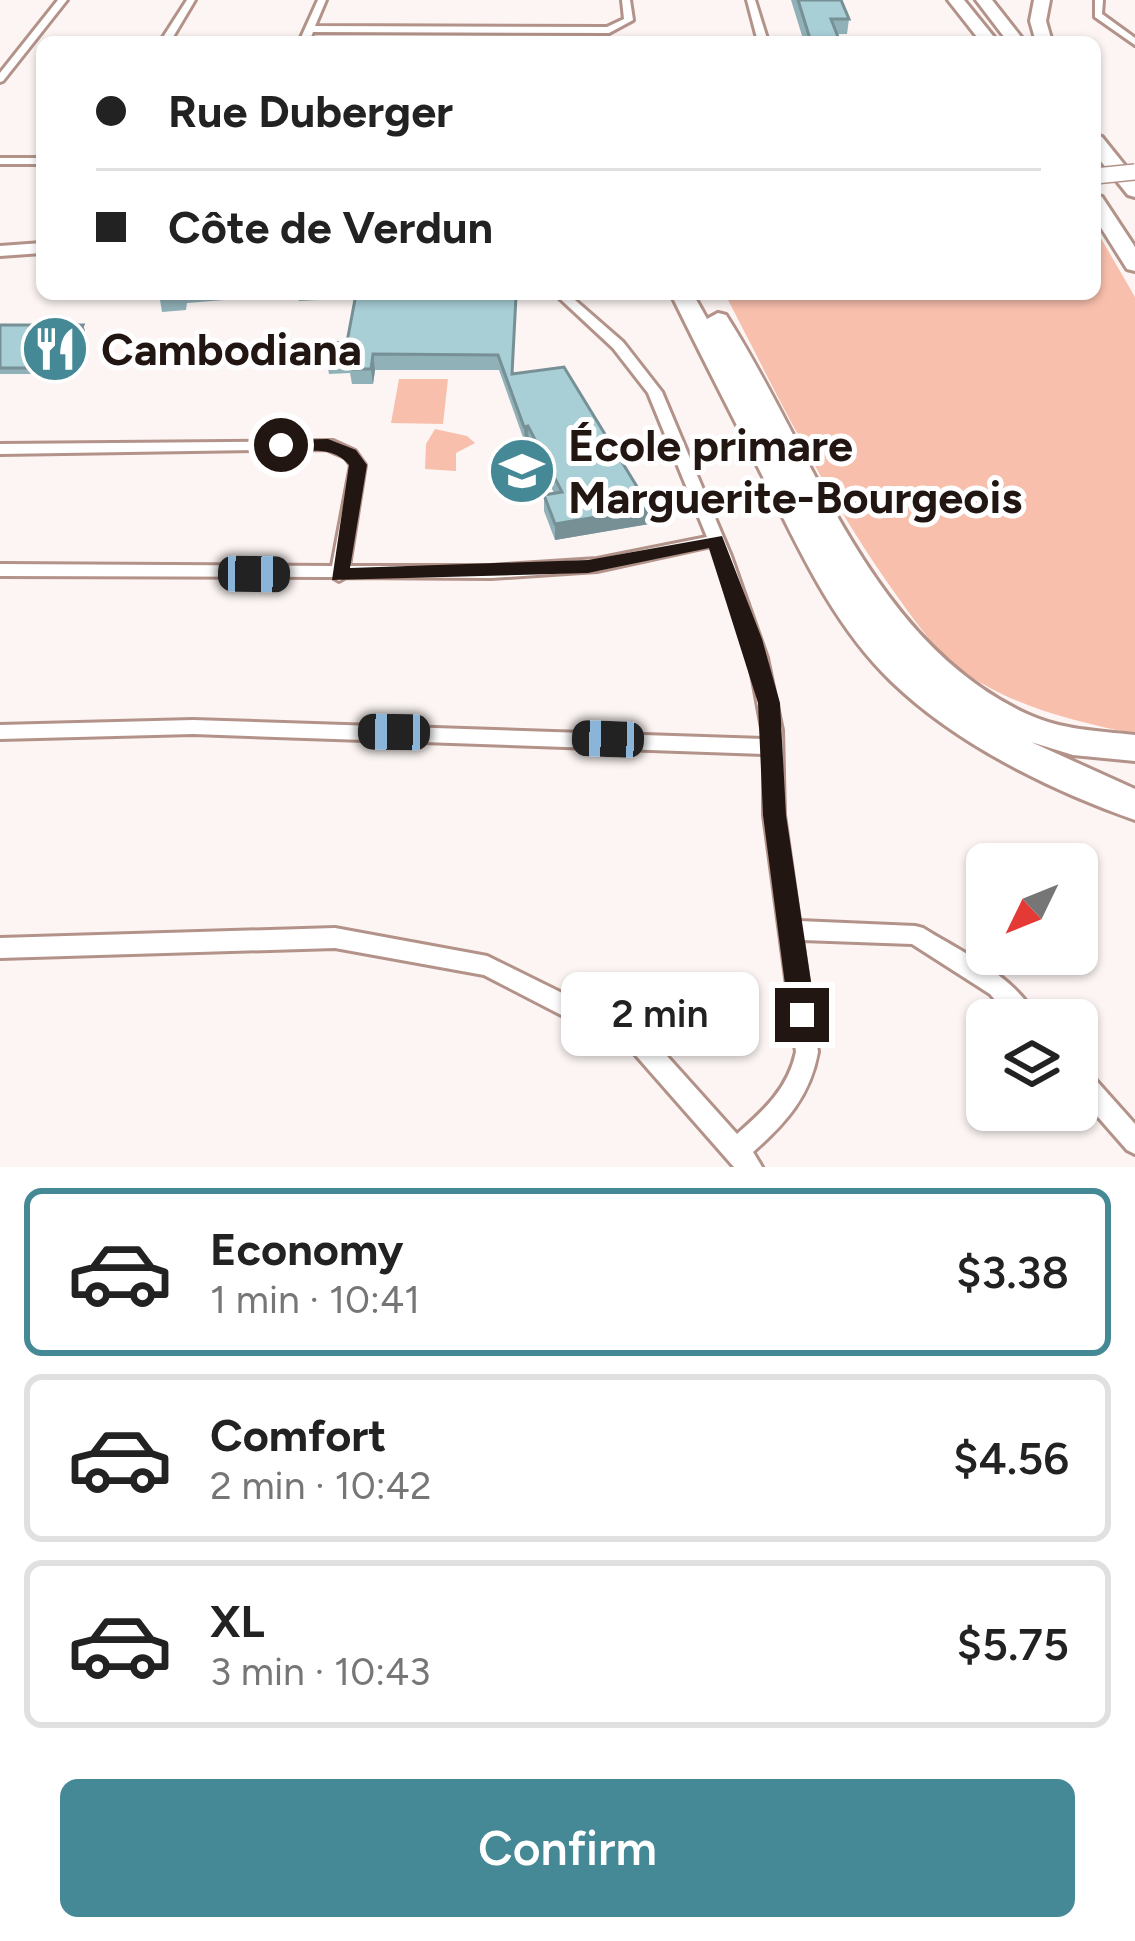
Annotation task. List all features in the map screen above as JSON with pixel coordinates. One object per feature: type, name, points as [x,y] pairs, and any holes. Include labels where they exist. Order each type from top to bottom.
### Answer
[{"type":"highway","points":[[958,0],[986,36]]},
{"type":"highway","points":[[984,0],[1012,36]]},
{"type":"highway","points":[[1042,0],[1037,17],[1042,36]]},
{"type":"highway","points":[[1101,148],[1135,191]]},
{"type":"highway","points":[[1101,210],[1135,264]]},
{"type":"highway","points":[[685,300],[829,576],[879,650],[925,693],[984,733],[1135,805]]},
{"type":"highway","points":[[707,300],[853,569],[905,642],[961,691],[1019,725],[1076,742],[1135,748]]},
{"type":"street","points":[[0,79],[63,0]]},
{"type":"street","points":[[169,36],[191,0]]},
{"type":"street","points":[[307,36],[322,0]]},
{"type":"street","points":[[310,29],[609,30],[629,20],[626,0]]},
{"type":"street","points":[[751,0],[761,36]]},
{"type":"street","points":[[1099,0],[1096,13],[1135,42]]},
{"type":"street","points":[[0,161],[36,161]]},
{"type":"street","points":[[1101,175],[1135,172]]},
{"type":"street","points":[[0,251],[36,248]]},
{"type":"street","points":[[0,948],[335,938],[487,967],[641,1044],[743,1159],[793,1097],[804,1075],[807,1052],[775,815],[765,682],[676,437],[646,378],[618,345],[568,300]]},
{"type":"street","points":[[0,449],[328,444],[350,454],[358,465],[339,575]]},
{"type":"street","points":[[0,570],[339,575],[588,566],[716,540]]},
{"type":"street","points":[[0,732],[193,727],[773,747]]},
{"type":"street","points":[[792,931],[915,935],[998,987],[1009,999]]},
{"type":"street","points":[[1098,1100],[1135,1142]]},
{"type":"shaded area","points":[[1101,238],[1135,297],[1135,734],[1019,702],[956,666],[892,589],[803,445],[728,300],[1101,300]]},
{"type":"shaded area","points":[[399,379],[448,379],[443,424],[391,423]]},
{"type":"shaded area","points":[[435,429],[467,436],[475,443],[456,453],[456,471],[425,469],[426,444]]},
{"type":"building","points":[[798,0],[841,0],[849,19],[831,19],[838,36],[809,36]]},
{"type":"building","points":[[355,300],[516,300],[512,374],[564,367],[650,508],[555,524],[544,495],[562,492],[528,426],[524,427],[498,355],[373,354],[371,369],[350,369],[351,357],[326,358],[330,343],[347,342]]},
{"type":"building","points":[[0,325],[83,325],[62,368],[0,368]]},
{"type":"place","name":"Cambodiana","points":[[55,349]]},
{"type":"place","name":"École primare Marguerite-Bourgeois","points":[[522,471]]},
{"type":"route","points":[[281,445],[328,444],[350,454],[358,465],[339,575],[588,566],[716,540],[752,639],[769,703],[772,791],[802,1015]]}]
